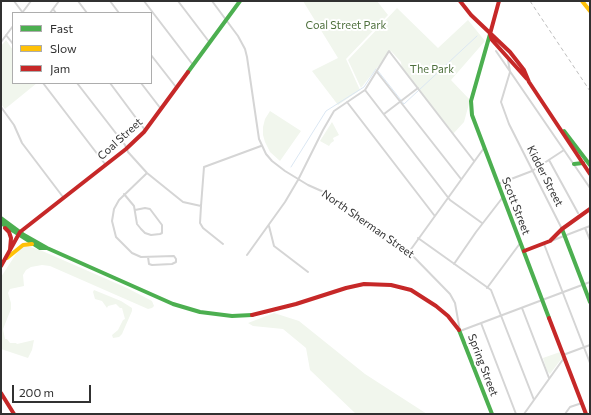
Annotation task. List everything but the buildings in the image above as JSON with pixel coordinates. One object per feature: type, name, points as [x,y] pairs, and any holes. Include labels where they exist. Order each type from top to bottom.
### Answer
[{"type":"main road","name":"Coal Street","points":[[20,234],[63,197],[126,149],[146,130],[240,1]]},
{"type":"main road","points":[[460,1],[490,34],[510,52],[524,70],[529,82]]},
{"type":"main road","name":"Scott Street","points":[[499,1],[471,101],[472,115],[586,414]]},
{"type":"main road","points":[[582,1],[590,11]]},
{"type":"main road","points":[[490,34],[492,40],[529,82],[590,174]]},
{"type":"main road","points":[[558,125],[571,139],[590,165]]},
{"type":"main road","points":[[574,164],[583,164]]},
{"type":"main road","points":[[524,251],[550,242],[562,229],[590,209]]},
{"type":"main road","points":[[1,218],[40,248],[47,248]]},
{"type":"main road","points":[[1,224],[47,248]]},
{"type":"main road","points":[[1,224],[9,232],[11,238],[10,251]]},
{"type":"main road","name":"Kidder Street","points":[[562,229],[590,302]]},
{"type":"main road","points":[[1,266],[20,234]]},
{"type":"main road","points":[[4,262],[23,245],[29,243],[35,244]]},
{"type":"main road","name":"Spring Street","points":[[47,248],[173,304],[200,312],[232,316],[269,312],[346,288],[364,284],[381,284],[401,287],[421,296],[436,306],[448,316],[460,331],[492,414]]},
{"type":"main road","points":[[1,393],[14,414]]},
{"type":"main road","points":[[10,407],[17,414]]},
{"type":"street","points":[[14,1],[22,12]]},
{"type":"street","points":[[24,12],[31,1]]},
{"type":"street","points":[[51,12],[58,1]]},
{"type":"street","points":[[78,1],[87,12]]},
{"type":"street","points":[[110,1],[118,12]]},
{"type":"street","points":[[144,1],[194,66]]},
{"type":"street","points":[[178,1],[210,43]]},
{"type":"street","name":"North Sherman Street","points":[[212,1],[242,42],[247,57],[257,130],[261,146],[272,161],[298,180],[326,193],[409,252],[450,294],[455,303],[460,331]]},
{"type":"street","points":[[1,41],[12,27]]},
{"type":"street","points":[[6,35],[12,43]]},
{"type":"street","points":[[248,255],[269,226],[298,180],[334,111],[365,90],[389,51],[474,161]]},
{"type":"street","points":[[496,51],[590,188]]},
{"type":"street","points":[[152,55],[177,88]]},
{"type":"street","name":"Kidder Street","points":[[508,57],[510,72],[501,102],[509,124],[532,172],[562,229]]},
{"type":"street","points":[[377,72],[461,179]]},
{"type":"street","points":[[44,84],[105,164]]},
{"type":"street","points":[[78,84],[126,149],[148,173],[178,198],[192,205],[201,206]]},
{"type":"street","points":[[111,84],[146,130]]},
{"type":"street","points":[[143,84],[161,109]]},
{"type":"street","points":[[384,114],[400,100],[418,88]]},
{"type":"street","points":[[365,90],[450,200],[482,223]]},
{"type":"street","points":[[347,102],[434,215]]},
{"type":"street","points":[[1,107],[14,125],[22,143],[63,197]]},
{"type":"street","points":[[223,244],[203,228],[200,223],[204,167],[261,146]]},
{"type":"street","points":[[409,252],[434,215],[484,148]]},
{"type":"street","points":[[498,184],[532,172],[564,150]]},
{"type":"street","points":[[549,160],[578,213]]},
{"type":"street","points":[[148,173],[124,194],[114,209],[112,221],[114,232],[119,242],[132,253],[141,257],[174,256],[176,262],[172,264],[152,265],[149,264],[148,257]]},
{"type":"street","points":[[124,194],[135,210],[136,221],[139,227],[145,233],[154,235],[160,234],[163,228],[154,213],[147,208],[135,210]]},
{"type":"street","points":[[454,264],[482,223],[503,196]]},
{"type":"street","points":[[269,226],[274,246],[308,272]]},
{"type":"street","points":[[550,242],[590,226]]},
{"type":"street","points":[[585,228],[590,240]]},
{"type":"street","points":[[418,238],[487,288],[493,294],[534,400]]},
{"type":"street","points":[[487,288],[521,242]]},
{"type":"street","points":[[544,244],[590,363]]},
{"type":"street","points":[[460,331],[590,282]]},
{"type":"street","points":[[522,308],[549,378]]},
{"type":"street","points":[[481,323],[516,414]]},
{"type":"street","points":[[524,414],[564,356],[590,344]]},
{"type":"street","points":[[565,414],[570,407],[582,403]]},
{"type":"green space","name":"Coal Street Park","points":[[303,1],[377,1],[388,15],[346,59],[360,90],[338,105],[312,71],[338,58]]},
{"type":"green space","name":"The Park","points":[[397,8],[438,48],[468,20],[485,41],[451,80],[470,100],[464,122],[453,134],[402,69],[401,62],[391,51],[361,88],[348,60]]},
{"type":"green space","points":[[6,40],[12,49],[12,84],[36,84],[5,109],[1,104],[1,46]]},
{"type":"green space","points":[[270,111],[301,131],[280,161],[270,152],[263,135],[265,119]]},
{"type":"green space","points":[[332,122],[339,135],[333,138],[334,141],[329,146],[320,141]]},
{"type":"green space","points":[[27,246],[40,250],[127,288],[152,301],[154,306],[148,309],[50,266],[42,265],[31,267],[26,270],[23,275],[24,286],[10,289],[8,293],[11,309],[3,329],[5,339],[7,339],[10,343],[17,344],[34,340],[32,350],[28,358],[1,349],[1,277],[16,254],[22,247]]},
{"type":"green space","points":[[94,290],[121,301],[132,308],[122,334],[119,337],[113,338],[112,335],[118,330],[125,319],[122,308],[116,304],[108,306],[107,308],[102,301],[95,299],[93,292]]},
{"type":"green space","points":[[274,313],[299,321],[365,374],[427,414],[356,414],[310,370],[306,348],[283,329],[253,326],[248,323]]},
{"type":"green space","points":[[560,352],[562,358],[550,374],[547,371],[543,358]]},
{"type":"waterway","points":[[378,71],[404,104],[477,36]]},
{"type":"waterway","points":[[291,167],[326,111],[364,87],[376,69]]},
{"type":"railway","points":[[530,1],[590,91]]},
{"type":"traffic: fast","points":[[188,72],[240,1]]},
{"type":"traffic: fast","points":[[490,34],[471,101],[472,115],[549,318]]},
{"type":"traffic: fast","points":[[564,131],[590,165]]},
{"type":"traffic: fast","points":[[574,164],[583,163]]},
{"type":"traffic: fast","points":[[1,218],[24,235],[47,248],[173,304],[200,312],[232,316],[252,315]]},
{"type":"traffic: fast","points":[[1,223],[40,248],[46,248]]},
{"type":"traffic: fast","points":[[562,229],[590,302]]},
{"type":"traffic: fast","points":[[459,330],[492,414]]},
{"type":"traffic: slow","points":[[582,1],[590,11]]},
{"type":"traffic: slow","points":[[7,258],[23,245],[32,244]]},
{"type":"traffic: jam","points":[[460,1],[471,15],[510,52],[524,70],[529,82],[590,174]]},
{"type":"traffic: jam","points":[[499,1],[490,34],[492,40],[527,79]]},
{"type":"traffic: jam","points":[[1,266],[20,232],[126,149],[144,132],[188,72]]},
{"type":"traffic: jam","points":[[524,251],[550,241],[562,229],[590,209]]},
{"type":"traffic: jam","points":[[5,228],[9,232],[11,238],[10,250]]},
{"type":"traffic: jam","points":[[252,315],[364,284],[391,285],[411,290],[436,306],[448,316],[459,330]]},
{"type":"traffic: jam","points":[[549,318],[586,414]]},
{"type":"traffic: jam","points":[[1,393],[14,414]]}]
